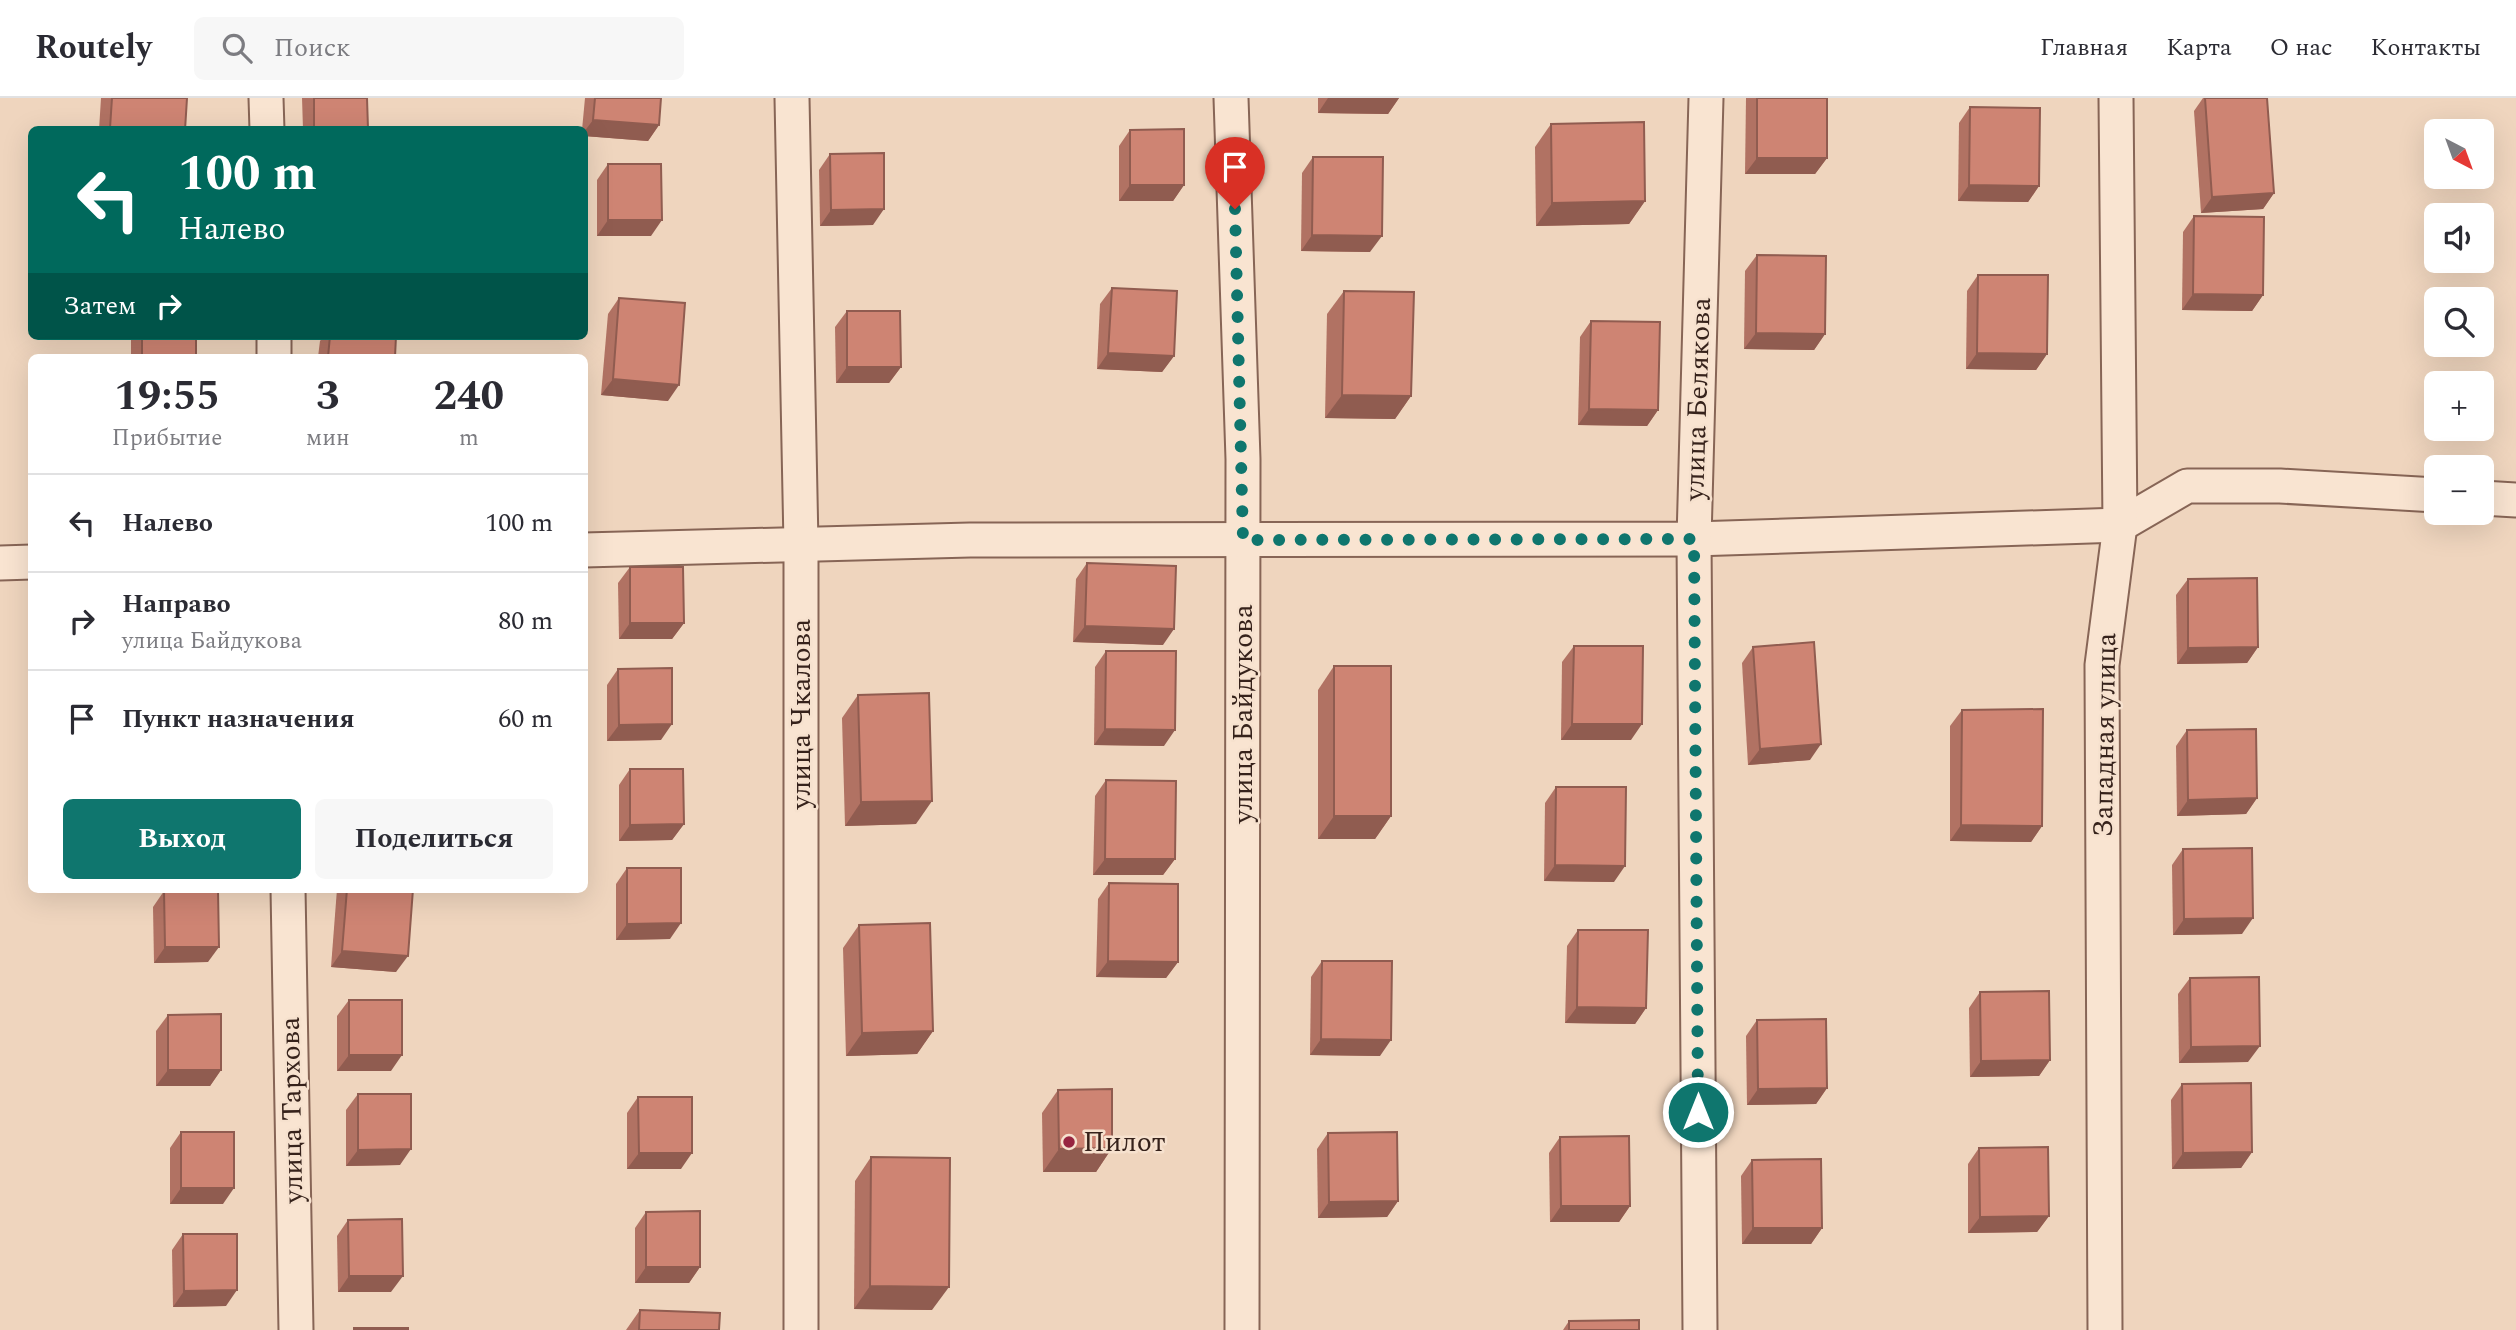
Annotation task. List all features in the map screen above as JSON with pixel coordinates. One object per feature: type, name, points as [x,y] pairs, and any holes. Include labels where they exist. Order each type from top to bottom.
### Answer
[{"type":"street","points":[[266,98],[267,126]]},
{"type":"street","name":"улица Чкалова","points":[[792,98],[801,544],[801,1330]]},
{"type":"street","name":"улица Байдукова","points":[[1231,98],[1243,458],[1242,1330]]},
{"type":"street","name":"улица Белякова","points":[[1700,1330],[1694,539],[1706,98]]},
{"type":"street","name":"Западная улица","points":[[2105,1330],[2102,665],[2120,525],[2116,98]]},
{"type":"street","points":[[588,550],[970,540],[1694,539],[2120,525],[2187,486],[2280,486],[2424,494]]},
{"type":"street","points":[[2494,499],[2516,500]]},
{"type":"street","points":[[0,563],[28,562]]},
{"type":"street","name":"улица Тархова","points":[[288,893],[296,1330]]},
{"type":"building","points":[[112,98],[187,98],[185,126],[110,126]]},
{"type":"building","points":[[314,98],[367,98],[368,126],[314,126]]},
{"type":"building","points":[[595,98],[661,98],[659,125],[593,120]]},
{"type":"building","points":[[1757,98],[1827,98],[1827,158],[1757,158]]},
{"type":"building","points":[[2205,98],[2267,98],[2274,193],[2212,197]]},
{"type":"building","points":[[1970,107],[2040,108],[2039,186],[1969,185]]},
{"type":"building","points":[[1644,122],[1645,201],[1552,203],[1551,124]]},
{"type":"building","points":[[1184,129],[1184,185],[1130,185],[1130,130]]},
{"type":"building","points":[[884,153],[884,209],[831,210],[830,154]]},
{"type":"building","points":[[1313,157],[1383,157],[1382,236],[1312,235]]},
{"type":"building","points":[[608,164],[661,164],[662,220],[608,220]]},
{"type":"building","points":[[2194,216],[2264,217],[2263,295],[2193,294]]},
{"type":"building","points":[[1757,255],[1826,256],[1825,334],[1756,333]]},
{"type":"building","points":[[1978,275],[2048,275],[2047,354],[1977,353]]},
{"type":"building","points":[[1112,288],[1177,291],[1174,356],[1108,353]]},
{"type":"building","points":[[1344,291],[1414,292],[1411,396],[1342,395]]},
{"type":"building","points":[[619,298],[685,303],[679,385],[613,379]]},
{"type":"building","points":[[847,311],[900,311],[901,367],[847,367]]},
{"type":"building","points":[[1591,321],[1660,322],[1658,410],[1589,409]]},
{"type":"building","points":[[142,340],[196,340],[196,354],[142,354]]},
{"type":"building","points":[[330,340],[396,340],[395,354],[328,354]]},
{"type":"building","points":[[1087,563],[1176,566],[1174,629],[1085,626]]},
{"type":"building","points":[[630,567],[683,567],[684,623],[630,623]]},
{"type":"building","points":[[2257,578],[2258,647],[2188,648],[2188,579]]},
{"type":"building","points":[[1814,642],[1821,744],[1760,749],[1753,647]]},
{"type":"building","points":[[1574,646],[1643,646],[1642,724],[1572,724]]},
{"type":"building","points":[[1106,651],[1176,651],[1175,730],[1105,729]]},
{"type":"building","points":[[1334,666],[1391,666],[1391,816],[1334,816]]},
{"type":"building","points":[[672,668],[672,724],[619,725],[618,669]]},
{"type":"building","points":[[929,693],[932,801],[861,802],[858,695]]},
{"type":"building","points":[[2043,709],[2042,826],[1961,825],[1962,710]]},
{"type":"building","points":[[2256,729],[2257,798],[2188,800],[2187,730]]},
{"type":"building","points":[[630,769],[683,769],[684,824],[630,825]]},
{"type":"building","points":[[1106,780],[1176,781],[1175,859],[1105,859]]},
{"type":"building","points":[[1556,787],[1626,787],[1625,866],[1555,865]]},
{"type":"building","points":[[2252,848],[2253,918],[2184,919],[2183,849]]},
{"type":"building","points":[[627,868],[681,868],[681,923],[627,924]]},
{"type":"building","points":[[1109,883],[1178,884],[1178,962],[1108,961]]},
{"type":"building","points":[[164,893],[218,893],[219,947],[165,947]]},
{"type":"building","points":[[347,893],[413,893],[408,956],[342,951]]},
{"type":"building","points":[[930,923],[933,1031],[862,1033],[859,925]]},
{"type":"building","points":[[1578,930],[1648,930],[1646,1008],[1577,1007]]},
{"type":"building","points":[[1322,961],[1392,961],[1391,1040],[1321,1039]]},
{"type":"building","points":[[2259,977],[2260,1046],[2191,1047],[2190,978]]},
{"type":"building","points":[[2049,991],[2050,1060],[1981,1061],[1980,992]]},
{"type":"building","points":[[349,1000],[402,1000],[402,1055],[349,1055]]},
{"type":"building","points":[[221,1014],[221,1070],[168,1070],[168,1015]]},
{"type":"building","points":[[1826,1019],[1827,1088],[1758,1089],[1757,1020]]},
{"type":"building","points":[[2251,1083],[2252,1152],[2183,1153],[2182,1084]]},
{"type":"building","points":[[1112,1089],[1112,1148],[1059,1149],[1058,1090]]},
{"type":"building","points":[[358,1094],[411,1094],[411,1149],[358,1150]]},
{"type":"building","points":[[638,1097],[692,1097],[692,1153],[639,1153]]},
{"type":"building","points":[[181,1132],[234,1132],[234,1188],[181,1188]]},
{"type":"building","points":[[1397,1132],[1398,1201],[1329,1202],[1328,1133]]},
{"type":"building","points":[[1629,1136],[1630,1206],[1561,1206],[1560,1137]]},
{"type":"building","points":[[2048,1147],[2049,1216],[1980,1217],[1979,1148]]},
{"type":"building","points":[[871,1157],[950,1158],[949,1287],[870,1286]]},
{"type":"building","points":[[1821,1159],[1822,1228],[1753,1228],[1752,1160]]},
{"type":"building","points":[[700,1211],[700,1267],[646,1267],[646,1212]]},
{"type":"building","points":[[402,1219],[403,1276],[349,1276],[348,1220]]},
{"type":"building","points":[[183,1234],[237,1234],[237,1290],[184,1291]]},
{"type":"building","points":[[640,1310],[720,1313],[719,1330],[639,1330]]},
{"type":"building","points":[[1639,1320],[1639,1330],[1569,1330],[1569,1321]]},
{"type":"building","points":[[408,1328],[408,1330],[354,1330]]},
{"type":"place","name":"Пилот","points":[[1069,1142]]},
{"type":"route","points":[[1235,209],[1243,540],[1694,539],[1698,1112]]}]
